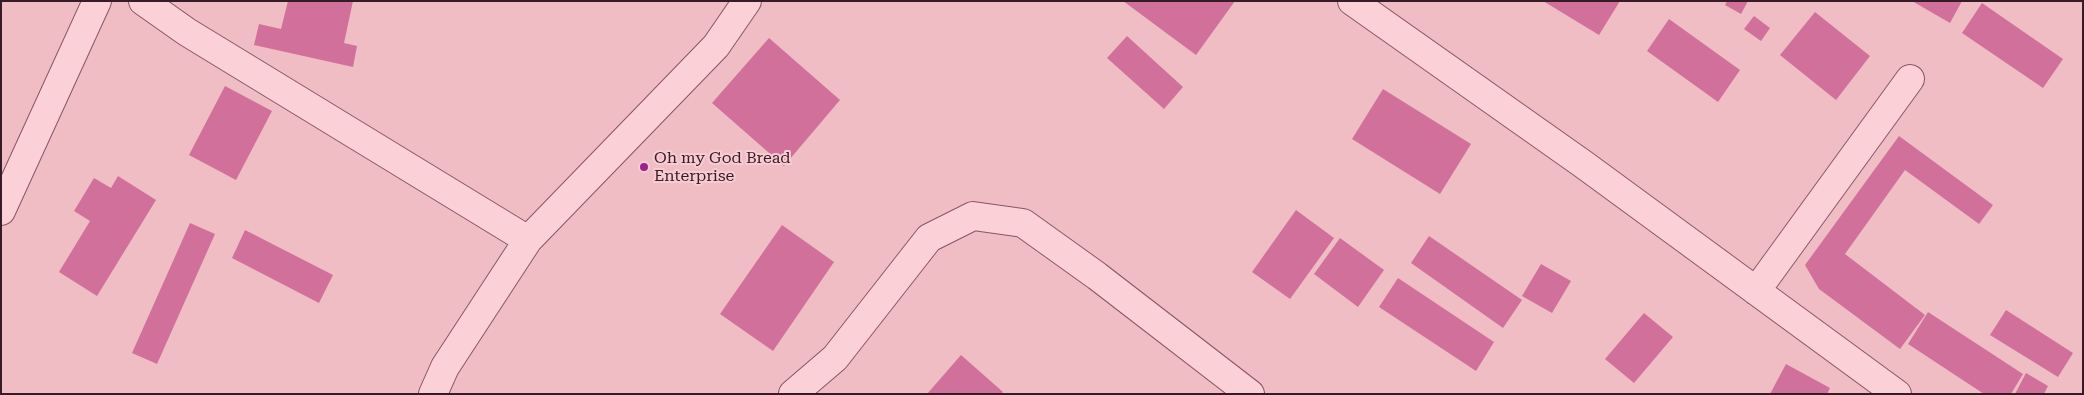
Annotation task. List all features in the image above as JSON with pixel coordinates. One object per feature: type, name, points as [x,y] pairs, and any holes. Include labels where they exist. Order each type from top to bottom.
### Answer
[{"type":"street","points":[[1,211],[98,1]]},
{"type":"street","points":[[143,1],[187,32],[528,240]]},
{"type":"street","points":[[433,394],[445,367],[528,240],[716,46],[747,1]]},
{"type":"street","points":[[1352,1],[1582,164],[1897,394]]},
{"type":"street","points":[[1756,291],[1910,79]]},
{"type":"street","points":[[793,394],[835,358],[929,238],[973,216],[1023,223],[1097,276],[1250,394]]},
{"type":"building","points":[[288,1],[353,1],[344,43],[357,46],[353,67],[254,45],[259,24],[281,29]]},
{"type":"building","points":[[1123,1],[1235,1],[1196,55]]},
{"type":"building","points":[[1543,1],[1620,1],[1599,35]]},
{"type":"building","points":[[1727,1],[1748,1],[1741,14],[1725,5]]},
{"type":"building","points":[[1912,1],[1962,1],[1950,23]]},
{"type":"building","points":[[1982,3],[2063,59],[2043,88],[1962,33]]},
{"type":"building","points":[[1815,12],[1870,56],[1836,100],[1780,55]]},
{"type":"building","points":[[1754,16],[1770,28],[1761,41],[1744,29]]},
{"type":"building","points":[[1669,19],[1740,70],[1718,102],[1647,51]]},
{"type":"building","points":[[1127,36],[1183,87],[1164,109],[1107,58]]},
{"type":"building","points":[[769,38],[840,100],[784,166],[712,103]]},
{"type":"building","points":[[225,86],[272,111],[236,180],[189,155]]},
{"type":"building","points":[[1383,89],[1471,144],[1440,194],[1352,139]]},
{"type":"building","points":[[1899,136],[1993,205],[1979,224],[1905,170],[1845,254],[1925,315],[1900,349],[1819,289],[1805,265]]},
{"type":"building","points":[[118,176],[156,200],[97,296],[59,272],[90,221],[74,211],[94,178],[111,188]]},
{"type":"building","points":[[1296,210],[1334,238],[1290,299],[1252,272]]},
{"type":"building","points":[[190,223],[215,234],[157,364],[132,353]]},
{"type":"building","points":[[782,225],[834,262],[773,351],[720,314]]},
{"type":"building","points":[[245,230],[333,275],[319,303],[232,258]]},
{"type":"building","points":[[1429,236],[1522,300],[1503,328],[1411,263]]},
{"type":"building","points":[[1340,238],[1384,270],[1358,307],[1314,274]]},
{"type":"building","points":[[1541,264],[1571,281],[1552,313],[1522,296]]},
{"type":"building","points":[[1398,278],[1494,342],[1476,371],[1379,307]]},
{"type":"building","points":[[2006,310],[2073,353],[2058,377],[1990,335]]},
{"type":"building","points":[[1928,312],[2023,374],[2011,394],[1984,394],[1908,344]]},
{"type":"building","points":[[1644,313],[1673,337],[1634,383],[1605,359]]},
{"type":"building","points":[[961,355],[1003,392],[1001,394],[927,394]]},
{"type":"building","points":[[1786,364],[1830,388],[1827,394],[1770,394]]},
{"type":"building","points":[[2026,373],[2048,386],[2044,394],[2015,394]]},
{"type":"place","name":"Oh my God Bread Enterprise","points":[[644,167]]}]
